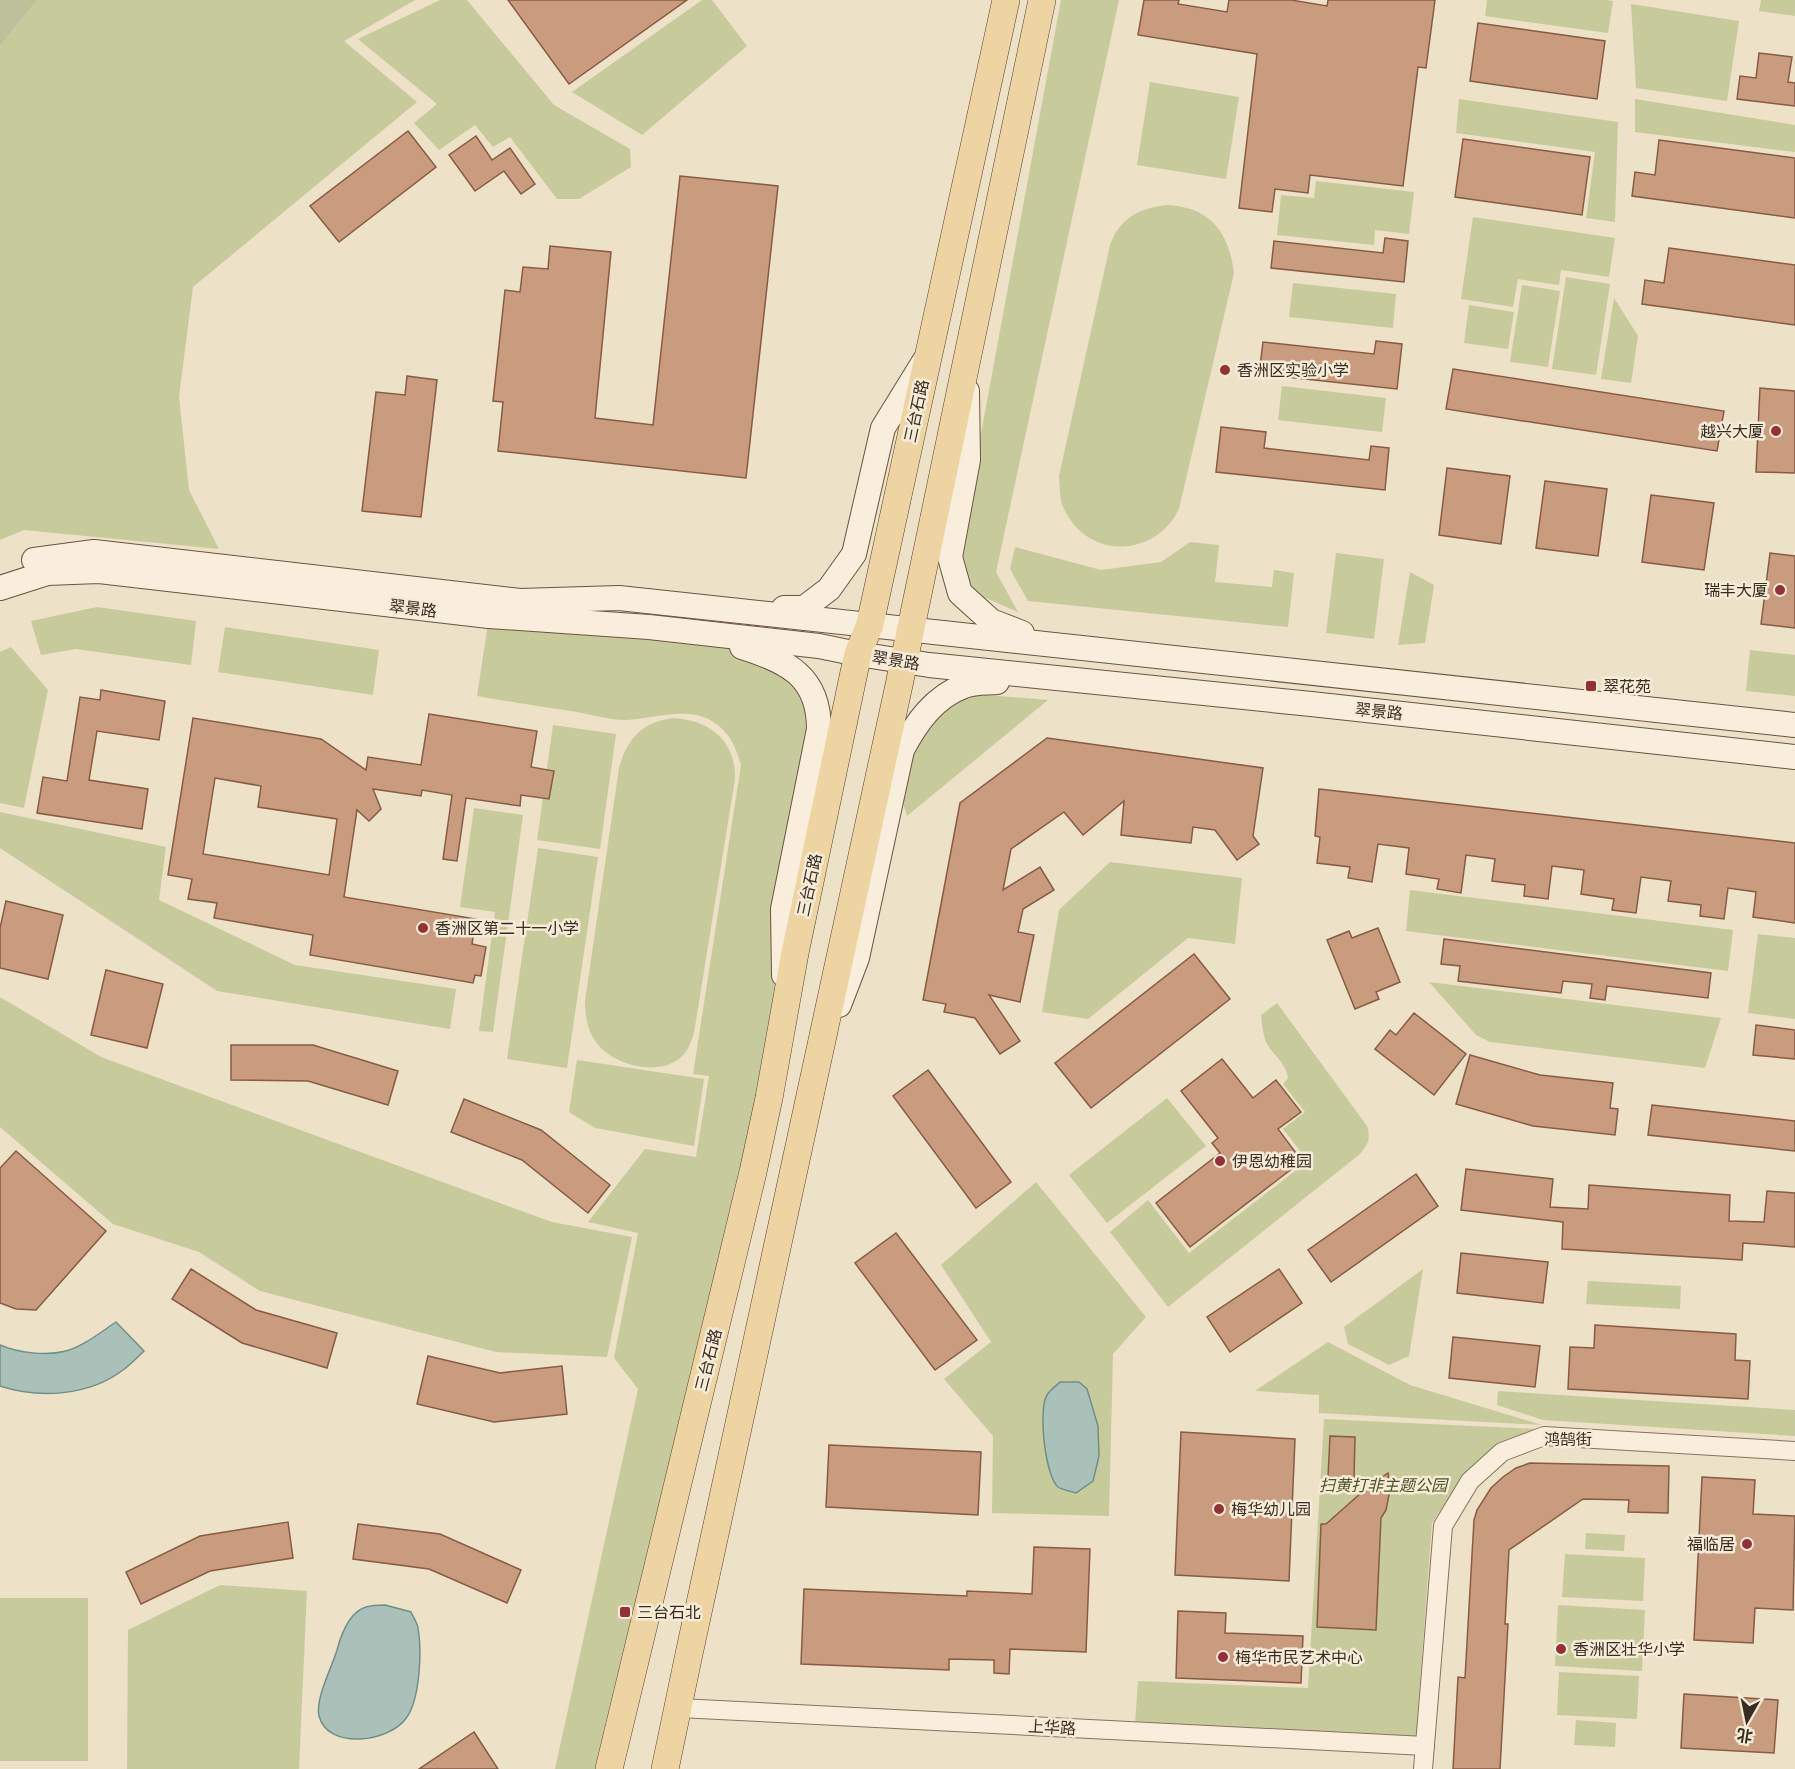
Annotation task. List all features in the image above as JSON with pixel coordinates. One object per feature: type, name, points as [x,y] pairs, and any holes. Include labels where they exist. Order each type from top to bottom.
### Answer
[{"type":"main road","name":"三台石路","points":[[609,1769],[753,1172],[795,953],[858,654],[870,624],[1006,0]]},
{"type":"main road","points":[[665,1769],[904,661],[1042,0]]},
{"type":"main road","points":[[729,610],[804,608],[833,586],[855,554],[883,428],[929,352]]},
{"type":"main road","points":[[967,360],[968,460],[950,557],[960,593],[992,621],[1053,645]]},
{"type":"main road","name":"翠景路","points":[[0,571],[38,559],[94,552],[520,601],[619,598],[1795,725]]},
{"type":"main road","name":"翠景路","points":[[0,588],[46,573],[99,571],[489,616],[649,627],[833,647],[858,654],[904,661],[1038,677],[1323,705],[1795,757]]},
{"type":"main road","points":[[649,627],[740,646],[774,658],[795,670],[813,694],[819,717],[819,729],[783,909],[784,1010]]},
{"type":"main road","points":[[815,1069],[856,958],[902,750],[915,725],[936,702],[964,686],[1038,677]]},
{"type":"street","name":"鸿鹄街","points":[[1424,1769],[1443,1526],[1470,1481],[1502,1452],[1544,1436],[1795,1451]]},
{"type":"street","name":"上华路","points":[[679,1708],[1425,1746]]},
{"type":"green space","points":[[0,0],[37,0],[0,46]]},
{"type":"green space","points":[[37,0],[415,0],[344,41],[417,102],[193,287],[179,397],[189,490],[219,549],[24,530],[0,540],[0,46]]},
{"type":"green space","points":[[440,0],[467,0],[554,105],[630,149],[631,167],[579,199],[557,199],[510,137],[493,147],[475,125],[439,150],[414,123],[437,104],[358,39]]},
{"type":"green space","points":[[702,0],[712,0],[747,46],[642,135],[572,92]]},
{"type":"green space","points":[[1061,0],[1119,0],[996,572],[1018,612],[974,593],[959,553]]},
{"type":"green space","points":[[1487,0],[1613,1],[1608,33],[1485,16]]},
{"type":"green space","points":[[1761,0],[1795,0],[1795,16],[1759,11]]},
{"type":"green space","points":[[1631,4],[1739,21],[1727,101],[1636,88]]},
{"type":"green space","points":[[1150,82],[1239,97],[1226,179],[1137,165]]},
{"type":"green space","points":[[1459,99],[1618,122],[1615,222],[1586,218],[1595,152],[1456,133]]},
{"type":"green space","points":[[1635,99],[1795,125],[1795,152],[1635,132]]},
{"type":"green space","points":[[1316,181],[1414,192],[1409,234],[1375,230],[1374,245],[1277,235],[1281,195],[1314,198]]},
{"type":"green space","points":[[1167,205],[1195,211],[1215,224],[1227,245],[1234,273],[1179,509],[1168,525],[1154,537],[1138,544],[1122,546],[1105,544],[1089,537],[1075,526],[1062,505],[1059,476],[1110,245],[1119,228],[1132,216],[1157,206]]},
{"type":"green space","points":[[1473,217],[1615,238],[1609,277],[1561,270],[1559,285],[1518,279],[1513,307],[1461,299]]},
{"type":"green space","points":[[1566,277],[1610,284],[1596,375],[1552,369]]},
{"type":"green space","points":[[1293,283],[1396,294],[1393,328],[1289,317]]},
{"type":"green space","points":[[1522,285],[1560,291],[1548,367],[1510,362]]},
{"type":"green space","points":[[1614,298],[1638,336],[1631,383],[1601,379]]},
{"type":"green space","points":[[1469,305],[1514,312],[1508,349],[1464,343]]},
{"type":"green space","points":[[1282,386],[1386,398],[1382,432],[1278,420]]},
{"type":"green space","points":[[1190,542],[1219,545],[1215,582],[1272,587],[1274,570],[1294,573],[1288,627],[1028,601],[1010,569],[1015,547],[1101,570],[1161,562]]},
{"type":"green space","points":[[1336,553],[1384,559],[1374,639],[1326,633]]},
{"type":"green space","points":[[1410,572],[1434,585],[1425,643],[1398,645]]},
{"type":"green space","points":[[97,607],[196,621],[191,665],[76,649],[41,655],[31,621]]},
{"type":"green space","points":[[489,617],[740,647],[813,694],[784,1010],[609,1769],[555,1769],[638,1389],[614,1358],[638,1233],[588,1222],[645,1149],[696,1157],[709,1076],[693,1074],[741,765],[734,746],[718,725],[691,714],[669,714],[620,720],[477,696]]},
{"type":"green space","points":[[225,627],[379,650],[373,695],[218,672]]},
{"type":"green space","points":[[11,647],[48,690],[24,808],[0,803],[0,652]]},
{"type":"green space","points":[[1750,650],[1795,655],[1795,696],[1746,691]]},
{"type":"green space","points":[[975,694],[1048,700],[907,816],[901,797],[911,753],[923,732],[945,708]]},
{"type":"green space","points":[[673,718],[698,723],[718,735],[731,753],[735,779],[694,1033],[683,1056],[670,1064],[659,1067],[635,1066],[613,1057],[596,1042],[586,1017],[585,1001],[622,758],[631,740],[644,728]]},
{"type":"green space","points":[[553,725],[616,734],[600,849],[537,840]]},
{"type":"green space","points":[[474,808],[523,815],[493,1032],[479,1031],[495,912],[460,907]]},
{"type":"green space","points":[[0,812],[166,847],[159,900],[295,965],[456,989],[450,1029],[217,991],[0,848]]},
{"type":"green space","points":[[538,848],[598,857],[567,1068],[507,1059]]},
{"type":"green space","points":[[1110,862],[1242,878],[1235,944],[1188,938],[1088,1019],[1042,1012],[1059,910]]},
{"type":"green space","points":[[1410,890],[1733,930],[1728,971],[1406,931]]},
{"type":"green space","points":[[1758,934],[1795,938],[1795,1019],[1748,1013]]},
{"type":"green space","points":[[1429,982],[1721,1018],[1705,1068],[1490,1042],[1476,1035]]},
{"type":"green space","points":[[0,997],[101,1057],[552,1222],[632,1237],[607,1357],[496,1352],[260,1291],[199,1252],[113,1224],[0,1127]]},
{"type":"green space","points":[[1277,1003],[1367,1126],[1368,1141],[1360,1154],[1168,1307],[1110,1232],[1148,1200],[1189,1253],[1308,1161],[1283,1129],[1305,1112],[1283,1084],[1288,1078],[1287,1073],[1267,1044],[1264,1034],[1261,1015]]},
{"type":"green space","points":[[577,1060],[704,1079],[694,1146],[595,1128],[569,1112]]},
{"type":"green space","points":[[1167,1098],[1206,1146],[1107,1223],[1069,1175]]},
{"type":"green space","points":[[1036,1182],[1146,1317],[1113,1354],[1109,1516],[992,1513],[993,1436],[944,1379],[991,1342],[941,1265]]},
{"type":"green space","points":[[1423,1269],[1409,1356],[1389,1365],[1348,1344],[1344,1327]]},
{"type":"green space","points":[[1588,1281],[1681,1286],[1680,1309],[1586,1304]]},
{"type":"green space","points":[[1328,1342],[1410,1385],[1542,1425],[1319,1413],[1319,1395],[1255,1391]]},
{"type":"green space","points":[[1498,1391],[1795,1410],[1795,1436],[1543,1420],[1497,1405]]},
{"type":"green space","name":"扫黄打非主题公园","points":[[1324,1419],[1539,1429],[1461,1480],[1432,1523],[1416,1736],[1135,1724],[1138,1681],[1308,1688]]},
{"type":"green space","points":[[1586,1533],[1625,1535],[1624,1551],[1585,1549]]},
{"type":"green space","points":[[1565,1554],[1645,1558],[1643,1601],[1562,1597]]},
{"type":"green space","points":[[220,1585],[307,1591],[299,1769],[127,1769],[128,1630]]},
{"type":"green space","points":[[0,1598],[88,1598],[88,1761],[0,1761]]},
{"type":"green space","points":[[1558,1605],[1645,1610],[1642,1671],[1555,1666]]},
{"type":"green space","points":[[1559,1672],[1639,1676],[1637,1719],[1557,1715]]},
{"type":"green space","points":[[1576,1720],[1616,1723],[1615,1747],[1574,1745]]},
{"type":"water","points":[[116,1322],[144,1351],[110,1379],[63,1393],[31,1393],[0,1386],[0,1345],[33,1353],[58,1353],[79,1346]]},
{"type":"water","points":[[1060,1382],[1079,1382],[1087,1389],[1098,1426],[1099,1456],[1093,1481],[1076,1493],[1058,1487],[1053,1480],[1046,1457],[1043,1427],[1044,1403],[1048,1393]]},
{"type":"water","points":[[385,1605],[411,1612],[417,1626],[420,1649],[419,1674],[411,1709],[399,1726],[374,1737],[360,1739],[334,1734],[325,1727],[318,1709],[341,1638],[350,1619],[360,1610]]},
{"type":"building","points":[[508,0],[687,0],[569,84]]},
{"type":"building","points":[[1144,0],[1179,0],[1178,4],[1227,12],[1229,0],[1291,0],[1327,6],[1328,0],[1435,0],[1426,68],[1418,67],[1403,186],[1310,175],[1308,193],[1275,189],[1272,212],[1239,208],[1257,54],[1138,35]]},
{"type":"building","points":[[1478,23],[1605,41],[1597,99],[1470,81]]},
{"type":"building","points":[[1759,53],[1792,57],[1788,82],[1795,83],[1795,106],[1737,99],[1740,76],[1756,78]]},
{"type":"building","points":[[408,131],[436,167],[339,242],[310,206]]},
{"type":"building","points":[[476,136],[492,160],[510,148],[535,184],[521,194],[504,171],[475,191],[449,155]]},
{"type":"building","points":[[1463,139],[1590,157],[1582,215],[1455,197]]},
{"type":"building","points":[[1659,140],[1795,158],[1795,218],[1632,196],[1635,172],[1655,175]]},
{"type":"building","points":[[680,176],[778,186],[746,478],[498,451],[503,402],[493,401],[505,290],[520,292],[523,267],[548,269],[550,246],[611,252],[595,418],[653,425]]},
{"type":"building","points":[[1385,238],[1408,241],[1404,282],[1271,268],[1274,241],[1383,253]]},
{"type":"building","points":[[1669,248],[1795,265],[1795,325],[1642,304],[1645,280],[1664,283]]},
{"type":"building","points":[[1376,341],[1402,344],[1397,389],[1259,374],[1263,342],[1374,354]]},
{"type":"building","points":[[1453,369],[1724,411],[1717,451],[1446,409]]},
{"type":"building","points":[[407,376],[437,380],[421,517],[362,511],[376,392],[405,395]]},
{"type":"building","name":"越兴大厦","points":[[1760,388],[1795,391],[1795,473],[1756,472]]},
{"type":"building","points":[[1221,427],[1266,432],[1264,448],[1369,460],[1371,446],[1389,448],[1385,490],[1216,472]]},
{"type":"building","points":[[1447,468],[1510,476],[1501,544],[1439,535]]},
{"type":"building","points":[[1545,481],[1607,489],[1598,556],[1536,548]]},
{"type":"building","points":[[1651,495],[1714,503],[1704,570],[1642,562]]},
{"type":"building","name":"瑞丰大厦","points":[[1770,553],[1795,556],[1795,628],[1761,624]]},
{"type":"building","points":[[101,690],[165,701],[159,740],[97,731],[89,780],[148,789],[142,829],[37,813],[43,777],[67,781],[80,697],[100,700]]},
{"type":"building","points":[[429,714],[537,731],[531,767],[554,771],[549,799],[521,795],[520,806],[466,798],[457,861],[443,859],[452,795],[422,790],[421,796],[373,789],[381,809],[369,821],[357,810],[344,897],[476,919],[472,944],[486,947],[481,976],[475,975],[473,983],[310,955],[313,935],[214,918],[217,903],[188,899],[192,879],[168,875],[193,718],[321,739],[366,770],[368,757],[421,765]],"holes":[[[215,778],[261,786],[258,807],[337,819],[329,875],[203,854]]]},
{"type":"building","points":[[1047,738],[1263,768],[1253,836],[1259,844],[1237,860],[1215,830],[1193,827],[1191,843],[1121,835],[1124,801],[1083,835],[1064,812],[1011,849],[1003,890],[1040,867],[1054,890],[1023,909],[1018,932],[1034,935],[1020,1002],[989,995],[1020,1041],[1000,1054],[975,1018],[944,1012],[946,1004],[923,1000],[960,803]]},
{"type":"building","points":[[1319,789],[1795,843],[1795,923],[1753,917],[1756,892],[1728,888],[1724,919],[1700,916],[1701,905],[1668,901],[1671,881],[1641,877],[1636,913],[1612,910],[1614,899],[1581,894],[1584,870],[1552,866],[1548,899],[1524,896],[1525,885],[1492,881],[1495,859],[1466,855],[1461,893],[1437,889],[1439,879],[1406,874],[1409,848],[1378,844],[1372,882],[1348,878],[1350,867],[1317,863],[1320,837],[1315,836]]},
{"type":"building","points":[[6,901],[63,915],[48,979],[0,968],[0,928]]},
{"type":"building","points":[[1378,928],[1400,982],[1376,992],[1379,999],[1355,1009],[1327,940],[1349,931],[1352,938]]},
{"type":"building","points":[[1444,939],[1711,973],[1708,998],[1607,986],[1605,1000],[1590,998],[1592,984],[1563,981],[1561,993],[1458,981],[1460,966],[1441,964]]},
{"type":"building","points":[[1194,954],[1230,999],[1091,1108],[1055,1063]]},
{"type":"building","points":[[106,970],[163,984],[147,1048],[91,1035]]},
{"type":"building","points":[[1414,1013],[1466,1054],[1434,1095],[1375,1049],[1390,1030],[1396,1035]]},
{"type":"building","points":[[1756,1025],[1795,1030],[1795,1059],[1753,1055]]},
{"type":"building","points":[[231,1045],[313,1045],[398,1071],[388,1105],[308,1081],[231,1080]]},
{"type":"building","points":[[1470,1055],[1540,1075],[1613,1083],[1610,1108],[1618,1109],[1615,1135],[1533,1126],[1456,1104]]},
{"type":"building","points":[[1222,1059],[1253,1098],[1276,1080],[1301,1112],[1278,1129],[1302,1161],[1190,1247],[1156,1203],[1220,1153],[1212,1143],[1218,1138],[1181,1091]]},
{"type":"building","points":[[928,1070],[1011,1182],[976,1208],[893,1096]]},
{"type":"building","points":[[464,1099],[541,1130],[610,1185],[588,1213],[522,1160],[451,1132]]},
{"type":"building","points":[[1652,1105],[1795,1121],[1795,1151],[1648,1135]]},
{"type":"building","points":[[16,1151],[106,1231],[36,1310],[16,1309],[0,1303],[0,1168]]},
{"type":"building","points":[[1466,1169],[1553,1179],[1550,1207],[1588,1209],[1589,1185],[1730,1195],[1729,1221],[1764,1222],[1767,1191],[1795,1193],[1795,1247],[1743,1243],[1742,1260],[1562,1249],[1563,1222],[1461,1210]]},
{"type":"building","points":[[1416,1174],[1438,1206],[1331,1282],[1308,1250]]},
{"type":"building","points":[[896,1233],[977,1340],[935,1370],[855,1263]]},
{"type":"building","points":[[1461,1253],[1548,1262],[1543,1303],[1457,1293]]},
{"type":"building","points":[[191,1269],[256,1310],[337,1333],[327,1368],[242,1343],[172,1299]]},
{"type":"building","points":[[1279,1269],[1302,1303],[1230,1352],[1207,1317]]},
{"type":"building","points":[[1595,1325],[1736,1334],[1735,1360],[1750,1361],[1748,1399],[1568,1389],[1570,1347],[1594,1348]]},
{"type":"building","points":[[1453,1337],[1540,1346],[1535,1387],[1449,1378]]},
{"type":"building","points":[[428,1356],[500,1373],[562,1366],[567,1414],[494,1422],[417,1404]]},
{"type":"building","points":[[1181,1432],[1295,1439],[1289,1581],[1175,1575]]},
{"type":"building","points":[[1330,1436],[1355,1437],[1354,1479],[1328,1477]]},
{"type":"building","points":[[829,1445],[981,1452],[978,1515],[826,1507]]},
{"type":"building","points":[[1530,1463],[1669,1466],[1668,1513],[1628,1512],[1629,1500],[1583,1499],[1509,1550],[1505,1624],[1508,1624],[1500,1769],[1453,1769],[1458,1677],[1465,1678],[1474,1520],[1477,1510],[1491,1488],[1516,1468]]},
{"type":"building","points":[[1388,1473],[1390,1490],[1386,1510],[1381,1518],[1376,1630],[1317,1627],[1321,1524],[1326,1524],[1370,1485]]},
{"type":"building","name":"福临居","points":[[1702,1477],[1755,1480],[1753,1514],[1795,1516],[1793,1610],[1755,1608],[1753,1643],[1694,1640]]},
{"type":"building","points":[[288,1522],[293,1558],[210,1571],[141,1604],[126,1572],[200,1536]]},
{"type":"building","points":[[358,1524],[440,1534],[521,1570],[507,1603],[429,1569],[353,1559]]},
{"type":"building","points":[[1034,1547],[1090,1549],[1086,1652],[1010,1649],[1009,1674],[994,1673],[994,1660],[949,1659],[949,1670],[801,1664],[804,1589],[967,1596],[967,1591],[1032,1594]]},
{"type":"building","name":"梅华市民艺术中心","points":[[1178,1611],[1226,1613],[1225,1633],[1303,1636],[1301,1683],[1176,1678]]},
{"type":"building","points":[[1684,1694],[1778,1700],[1774,1753],[1681,1748]]},
{"type":"building","points":[[474,1732],[498,1769],[419,1769]]},
{"type":"place","name":"香洲区实验小学","points":[[1225,370]]},
{"type":"place","name":"越兴大厦","points":[[1776,431]]},
{"type":"place","name":"瑞丰大厦","points":[[1780,590]]},
{"type":"place","name":"翠花苑","points":[[1591,686]]},
{"type":"place","name":"香洲区第二十一小学","points":[[423,928]]},
{"type":"place","name":"伊恩幼稚园","points":[[1220,1161]]},
{"type":"place","name":"梅华幼儿园","points":[[1219,1509]]},
{"type":"place","name":"福临居","points":[[1747,1544]]},
{"type":"place","name":"三台石北","points":[[625,1612]]},
{"type":"place","name":"香洲区壮华小学","points":[[1561,1649]]},
{"type":"place","name":"梅华市民艺术中心","points":[[1223,1657]]}]
